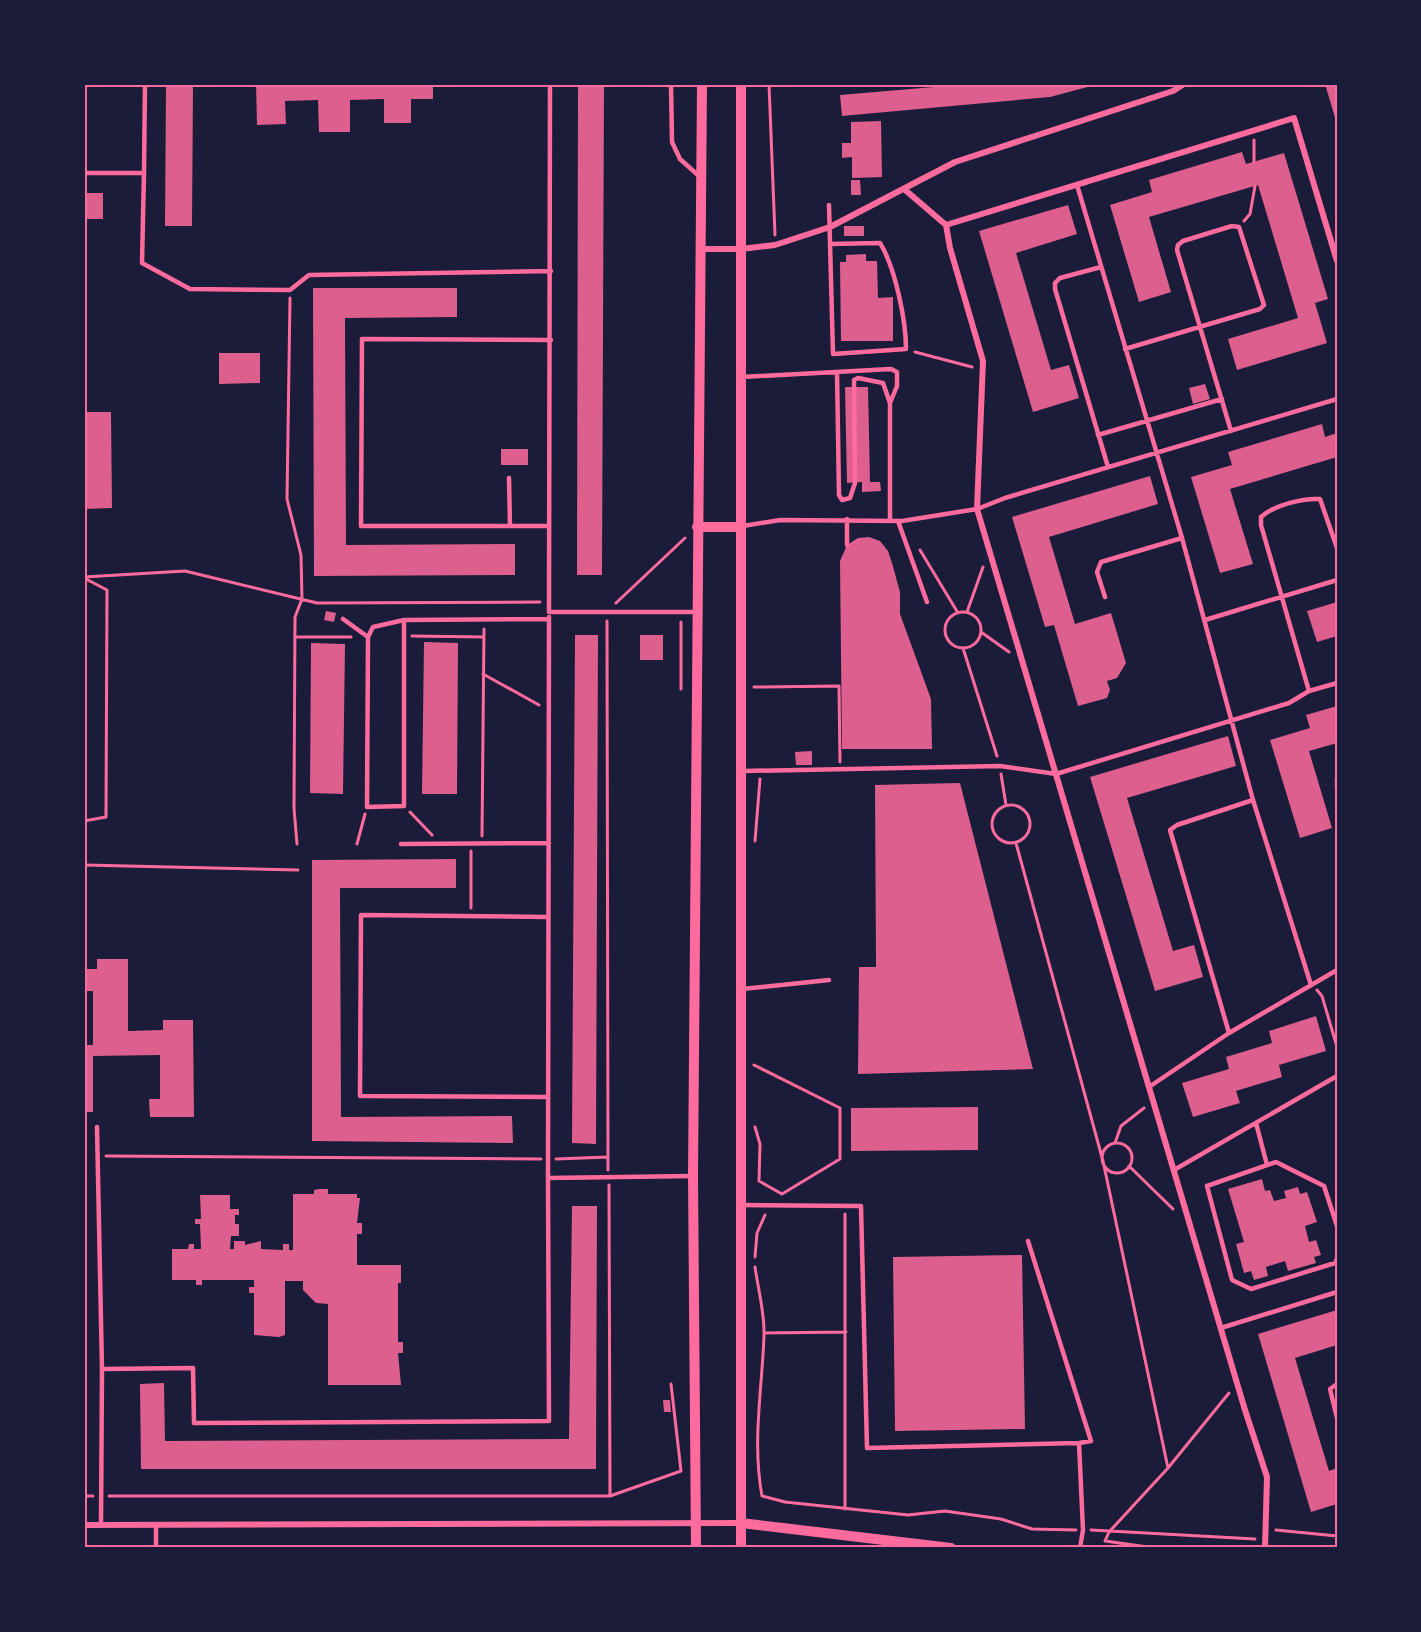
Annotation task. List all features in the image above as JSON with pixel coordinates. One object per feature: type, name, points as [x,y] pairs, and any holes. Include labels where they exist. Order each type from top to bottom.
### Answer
[{"type":"street","points":[[696,1548],[693,1176],[702,84]]},
{"type":"street","points":[[741,84],[741,1548]]},
{"type":"street","points":[[700,249],[741,249],[775,245],[830,227],[955,162],[1173,92],[1184,84]]},
{"type":"street","points":[[946,225],[1294,118],[1337,261]]},
{"type":"street","points":[[904,189],[946,225],[983,368],[977,509],[1237,1385],[1267,1477],[1265,1548]]},
{"type":"street","points":[[697,527],[740,527]]},
{"type":"street","points":[[84,1525],[741,1523],[951,1548]]},
{"type":"lane","points":[[145,84],[142,263],[190,289],[290,290],[309,275],[552,271]]},
{"type":"lane","points":[[102,1370],[193,1368],[194,1423],[549,1421],[547,916],[549,843],[548,526],[552,271],[550,84]]},
{"type":"lane","points":[[671,84],[672,142],[680,159],[700,177]]},
{"type":"lane","points":[[84,173],[144,173]]},
{"type":"lane","points":[[1077,185],[1182,538],[1253,800],[1311,985]]},
{"type":"lane","points":[[829,205],[830,227],[830,244],[833,354],[906,349],[906,331],[887,255],[880,243],[830,244]]},
{"type":"lane","points":[[1125,349],[1200,326],[1260,309],[1264,305],[1239,227],[1232,226],[1178,245],[1200,326],[1232,431]]},
{"type":"lane","points":[[1101,267],[1060,278],[1055,283],[1055,289],[1108,468]]},
{"type":"lane","points":[[548,526],[361,526],[362,339],[550,340]]},
{"type":"lane","points":[[741,377],[891,369],[897,372],[897,386],[890,403]]},
{"type":"lane","points":[[837,372],[839,495],[842,500],[850,498],[855,483],[854,380],[858,378],[883,383],[890,403],[890,520]]},
{"type":"lane","points":[[1098,435],[1222,399]]},
{"type":"lane","points":[[740,527],[780,520],[898,521],[977,509],[1337,399]]},
{"type":"lane","points":[[509,478],[510,526]]},
{"type":"lane","points":[[1309,691],[1261,525],[1261,517],[1267,512],[1310,498],[1320,499],[1325,507],[1337,548]]},
{"type":"lane","points":[[847,519],[847,544]]},
{"type":"lane","points":[[898,521],[927,602]]},
{"type":"lane","points":[[1105,597],[1097,572],[1097,566],[1101,562],[1182,538]]},
{"type":"lane","points":[[1205,620],[1337,580]]},
{"type":"lane","points":[[549,612],[697,612]]},
{"type":"lane","points":[[343,619],[368,637]]},
{"type":"lane","points":[[404,620],[404,806],[368,807],[368,637],[373,627],[404,620],[549,620]]},
{"type":"lane","points":[[740,771],[1000,766],[1056,774],[1289,703],[1309,691],[1337,683]]},
{"type":"lane","points":[[1337,778],[1337,787]]},
{"type":"lane","points":[[1229,1033],[1170,830],[1177,825],[1253,800]]},
{"type":"lane","points":[[401,844],[549,843]]},
{"type":"lane","points":[[547,916],[361,915],[360,1095],[548,1096]]},
{"type":"lane","points":[[1149,1087],[1229,1033],[1337,970]]},
{"type":"lane","points":[[740,989],[829,980]]},
{"type":"lane","points":[[1174,1170],[1337,1076]]},
{"type":"lane","points":[[1256,1123],[1267,1165]]},
{"type":"lane","points":[[97,1127],[102,1370],[101,1525]]},
{"type":"lane","points":[[1337,1226],[1324,1186],[1276,1162],[1208,1186],[1232,1280],[1251,1289],[1335,1263],[1337,1258]]},
{"type":"lane","points":[[548,1178],[693,1176]]},
{"type":"lane","points":[[741,1205],[861,1206],[867,1448],[1091,1441],[1028,1240]]},
{"type":"lane","points":[[1221,1328],[1337,1292]]},
{"type":"lane","points":[[1337,1384],[1330,1389],[1330,1395],[1337,1418]]},
{"type":"lane","points":[[1079,1443],[1083,1530],[1080,1548]]},
{"type":"lane","points":[[156,1525],[156,1548]]},
{"type":"path","points":[[769,84],[775,245]]},
{"type":"path","points":[[1252,131],[1254,162]]},
{"type":"path","points":[[1239,227],[1250,214],[1255,186]]},
{"type":"path","points":[[290,290],[287,499],[301,555],[302,599],[295,617],[294,808],[297,844]]},
{"type":"path","points":[[906,349],[963,367],[983,368]]},
{"type":"path","points":[[610,1496],[607,612],[697,527]]},
{"type":"path","points":[[915,541],[958,613]]},
{"type":"path","points":[[967,612],[985,560],[992,558]]},
{"type":"path","points":[[84,578],[185,571],[317,603],[549,602]]},
{"type":"path","points":[[84,578],[107,590],[106,817],[84,820]]},
{"type":"path","points":[[981,632],[971,646],[963,648],[950,642],[945,629],[951,616],[967,612],[975,616],[981,632],[1022,658]]},
{"type":"path","points":[[607,620],[617,619]]},
{"type":"path","points":[[681,619],[681,689]]},
{"type":"path","points":[[482,843],[484,620]]},
{"type":"path","points":[[404,635],[484,637]]},
{"type":"path","points":[[295,637],[368,637]]},
{"type":"path","points":[[963,648],[1000,766],[1006,805]]},
{"type":"path","points":[[483,674],[549,710]]},
{"type":"path","points":[[749,687],[839,686],[840,762]]},
{"type":"path","points":[[755,842],[761,771]]},
{"type":"path","points":[[1006,805],[1021,807],[1030,819],[1028,834],[1016,843],[1001,840],[992,828],[994,813],[1006,805]]},
{"type":"path","points":[[404,806],[440,844]]},
{"type":"path","points":[[357,844],[368,807]]},
{"type":"path","points":[[471,843],[471,916]]},
{"type":"path","points":[[1016,843],[1103,1161],[1168,1468]]},
{"type":"path","points":[[84,866],[298,870]]},
{"type":"path","points":[[1311,985],[1322,996],[1337,1047]]},
{"type":"path","points":[[752,1074],[752,1064],[840,1108],[840,1159],[783,1194],[759,1181],[760,1144],[752,1117]]},
{"type":"path","points":[[1114,1144],[1125,1146],[1129,1150],[1132,1161],[1129,1167],[1114,1173],[1103,1161],[1105,1150],[1114,1144],[1121,1126],[1144,1107],[1154,1104]]},
{"type":"path","points":[[98,1156],[548,1159],[608,1157]]},
{"type":"path","points":[[1129,1167],[1190,1225]]},
{"type":"path","points":[[845,1210],[845,1509]]},
{"type":"path","points":[[764,1333],[846,1332]]},
{"type":"path","points":[[84,1496],[610,1496],[681,1471],[671,1384]]},
{"type":"path","points":[[1155,1548],[1105,1541],[1109,1532],[1168,1468],[1219,1402],[1237,1385]]},
{"type":"path","points":[[1267,1529],[1337,1536]]},
{"type":"building","points":[[166,84],[193,84],[192,226],[165,226]]},
{"type":"building","points":[[256,84],[433,84],[433,99],[411,99],[411,123],[384,123],[384,99],[350,100],[350,132],[319,132],[318,100],[285,101],[286,124],[257,125]]},
{"type":"building","points":[[578,84],[604,84],[602,575],[577,575]]},
{"type":"building","points":[[969,84],[1095,85],[1050,97],[842,116],[840,95]]},
{"type":"building","points":[[1325,84],[1337,84],[1337,121],[1336,121]]},
{"type":"building","points":[[881,121],[882,177],[852,178],[852,157],[842,158],[842,143],[851,143],[851,122]]},
{"type":"building","points":[[1242,152],[1246,164],[1284,153],[1328,299],[1315,303],[1327,343],[1237,370],[1228,339],[1298,318],[1258,185],[1149,217],[1171,292],[1139,302],[1110,205],[1152,192],[1149,180]]},
{"type":"building","points":[[851,180],[860,180],[861,195],[851,195]]},
{"type":"building","points":[[84,193],[103,193],[103,219],[84,219]]},
{"type":"building","points":[[1068,205],[1077,234],[1016,253],[1051,370],[1069,365],[1079,398],[1033,412],[979,231]]},
{"type":"building","points":[[844,226],[864,226],[864,236],[844,236]]},
{"type":"building","points":[[866,254],[866,261],[877,261],[878,298],[893,297],[893,341],[841,341],[840,262],[846,262],[846,255]]},
{"type":"building","points":[[313,288],[457,288],[457,317],[345,318],[346,545],[515,544],[515,575],[314,576]]},
{"type":"building","points":[[219,353],[260,353],[260,383],[219,384]]},
{"type":"building","points":[[1205,384],[1210,399],[1193,404],[1189,388]]},
{"type":"building","points":[[845,387],[868,387],[870,482],[880,482],[881,491],[862,492],[862,482],[847,483]]},
{"type":"building","points":[[84,412],[111,412],[112,508],[84,509]]},
{"type":"building","points":[[1322,424],[1325,437],[1337,433],[1337,457],[1230,489],[1253,564],[1220,573],[1191,477],[1232,465],[1228,452]]},
{"type":"building","points":[[501,449],[528,449],[528,465],[501,465]]},
{"type":"building","points":[[1150,476],[1158,504],[1049,537],[1075,624],[1111,613],[1126,663],[1117,678],[1107,681],[1110,690],[1107,698],[1078,706],[1054,625],[1045,627],[1012,517]]},
{"type":"building","points":[[869,537],[880,541],[888,551],[892,563],[900,592],[900,614],[931,699],[932,749],[842,749],[840,561],[847,545],[858,538]]},
{"type":"building","points":[[1337,602],[1337,636],[1317,642],[1307,611]]},
{"type":"building","points":[[326,611],[336,613],[334,622],[324,620]]},
{"type":"building","points":[[575,635],[598,635],[596,1144],[572,1143]]},
{"type":"building","points":[[640,635],[663,635],[663,660],[640,660]]},
{"type":"building","points":[[424,642],[458,643],[457,794],[422,794]]},
{"type":"building","points":[[311,643],[345,644],[343,794],[310,793]]},
{"type":"building","points":[[1337,706],[1337,743],[1309,751],[1332,828],[1300,838],[1270,740],[1310,728],[1306,715]]},
{"type":"building","points":[[1228,736],[1236,766],[1127,798],[1173,951],[1194,945],[1203,977],[1155,991],[1090,777]]},
{"type":"building","points":[[812,751],[812,765],[796,765],[795,752]]},
{"type":"building","points":[[960,783],[1033,1069],[858,1074],[859,967],[876,967],[875,785]]},
{"type":"building","points":[[456,859],[456,888],[340,888],[341,1117],[512,1116],[513,1143],[312,1141],[312,860]]},
{"type":"building","points":[[97,959],[128,959],[128,1031],[163,1030],[163,1020],[193,1020],[194,1117],[150,1117],[149,1099],[160,1099],[160,1055],[93,1056],[93,1112],[84,1112],[84,1045],[93,1045],[93,991],[84,991],[84,969],[97,969]]},
{"type":"building","points":[[1316,1016],[1326,1051],[1279,1065],[1282,1077],[1236,1091],[1240,1103],[1193,1117],[1182,1083],[1229,1069],[1226,1057],[1272,1043],[1269,1031]]},
{"type":"building","points":[[978,1107],[978,1150],[851,1151],[851,1108]]},
{"type":"building","points":[[1262,1179],[1265,1191],[1270,1190],[1274,1201],[1286,1198],[1284,1191],[1298,1187],[1300,1194],[1307,1192],[1317,1222],[1305,1226],[1309,1242],[1316,1240],[1321,1255],[1314,1257],[1316,1263],[1288,1271],[1285,1261],[1266,1267],[1268,1276],[1254,1280],[1251,1271],[1244,1273],[1236,1244],[1244,1242],[1228,1189]]},
{"type":"building","points":[[328,1189],[328,1194],[357,1194],[357,1198],[360,1198],[357,1223],[362,1223],[362,1234],[357,1234],[357,1265],[401,1265],[401,1283],[398,1283],[398,1342],[403,1342],[403,1353],[398,1353],[401,1385],[328,1385],[328,1304],[316,1303],[303,1290],[303,1281],[285,1281],[285,1335],[279,1337],[254,1335],[254,1293],[249,1293],[249,1287],[254,1287],[254,1280],[202,1280],[202,1285],[196,1285],[196,1280],[172,1280],[172,1249],[188,1249],[189,1244],[194,1244],[194,1249],[201,1249],[200,1224],[195,1224],[195,1219],[201,1219],[200,1195],[230,1195],[230,1209],[239,1209],[239,1215],[235,1215],[235,1224],[239,1224],[239,1236],[231,1236],[230,1249],[234,1249],[234,1241],[245,1241],[245,1245],[261,1241],[261,1249],[283,1250],[283,1244],[289,1244],[289,1250],[293,1250],[293,1194],[314,1194],[314,1190]]},
{"type":"building","points":[[572,1206],[597,1206],[596,1469],[141,1469],[140,1384],[164,1383],[165,1441],[569,1439]]},
{"type":"building","points":[[1022,1255],[1025,1429],[895,1431],[893,1257]]},
{"type":"building","points":[[1337,1310],[1337,1345],[1295,1358],[1329,1471],[1337,1468],[1337,1504],[1311,1512],[1258,1334]]},
{"type":"building","points":[[663,1400],[670,1400],[671,1412],[664,1412]]}]
